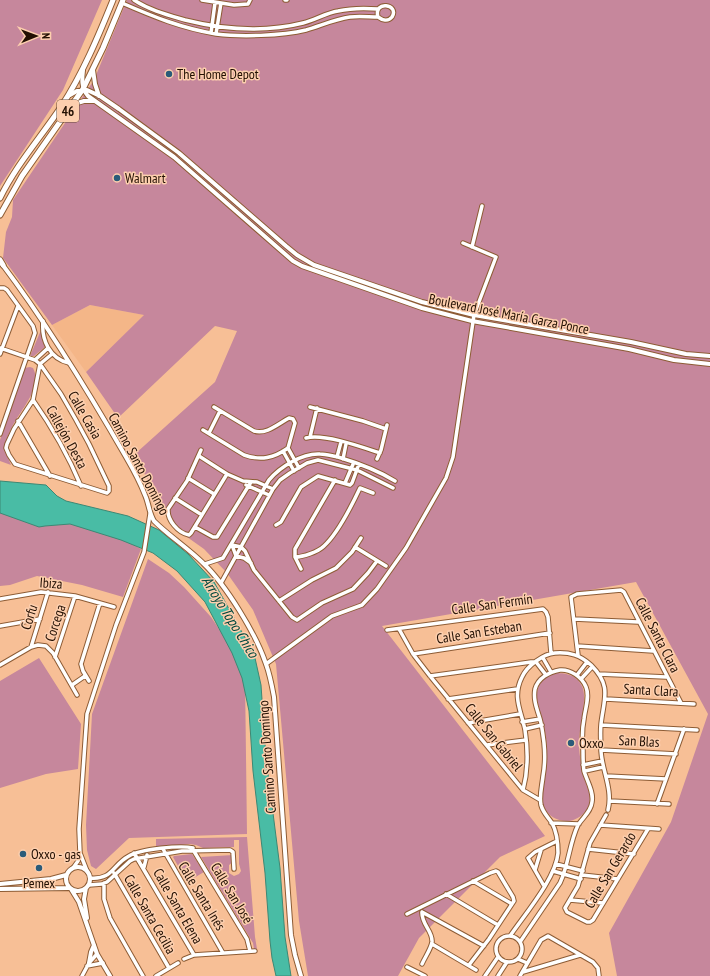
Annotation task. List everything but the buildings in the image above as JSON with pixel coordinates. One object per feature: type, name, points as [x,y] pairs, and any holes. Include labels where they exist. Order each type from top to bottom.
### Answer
[{"type":"main road","name":"46","points":[[0,198],[13,174],[68,96],[83,69],[113,0]]},
{"type":"main road","name":"46","points":[[0,215],[22,176],[83,90],[122,1]]},
{"type":"street","points":[[134,0],[167,15],[231,29],[253,29],[304,23],[337,11],[378,8],[386,2],[392,7],[393,12],[391,17],[387,20],[382,20],[378,16],[377,12],[378,8],[379,0]]},
{"type":"street","points":[[202,0],[216,3],[248,4],[250,0]]},
{"type":"street","points":[[122,1],[164,21],[196,30],[229,36],[285,33],[305,30],[349,17],[378,16]]},
{"type":"street","points":[[211,33],[216,3]]},
{"type":"street","points":[[216,34],[221,3]]},
{"type":"street","points":[[284,26],[285,33]]},
{"type":"street","points":[[68,96],[73,92],[83,90],[83,69]]},
{"type":"street","points":[[93,70],[95,84],[100,96]]},
{"type":"street","name":"Boulevard José María Garza Ponce","points":[[83,90],[100,96],[179,153],[286,246],[304,260],[314,265],[390,292],[474,315],[630,342],[686,354],[710,356]]},
{"type":"street","name":"Boulevard José María Garza Ponce","points":[[83,90],[94,101],[174,157],[293,261],[311,270],[416,306],[472,321],[629,349],[674,360],[710,364]]},
{"type":"street","points":[[74,104],[84,101],[94,101]]},
{"type":"street","points":[[472,247],[482,206]]},
{"type":"street","points":[[266,664],[332,616],[358,607],[366,602],[386,578],[443,486],[453,456],[472,321],[496,257],[463,243]]},
{"type":"street","name":"Camino Santo Domingo","points":[[1,262],[43,321],[70,363],[126,458],[145,494],[150,514],[157,524],[204,564],[221,583],[244,619],[266,664],[272,683],[274,697],[291,935],[294,955],[301,976]]},
{"type":"street","points":[[0,288],[7,290],[35,331],[0,434]]},
{"type":"street","points":[[0,354],[18,306]]},
{"type":"street","points":[[43,321],[43,334],[48,348],[52,354],[61,361],[70,363]]},
{"type":"street","name":"Calle Casia","points":[[1,348],[35,360],[40,364],[61,394],[89,444],[109,486],[109,491],[107,493],[81,486]]},
{"type":"street","points":[[35,360],[48,348]]},
{"type":"street","points":[[52,354],[40,364],[33,400],[18,422],[9,438],[6,448],[14,464],[81,486]]},
{"type":"street","name":"Callejón Desta","points":[[33,400],[55,433],[81,486]]},
{"type":"street","points":[[203,430],[251,458],[265,459],[288,448],[295,422],[293,418],[289,418],[266,431],[259,433],[214,407]]},
{"type":"street","points":[[310,407],[387,427],[377,459]]},
{"type":"street","points":[[317,408],[308,438],[325,438],[380,453]]},
{"type":"street","points":[[210,433],[220,411]]},
{"type":"street","points":[[18,422],[50,476]]},
{"type":"street","points":[[339,464],[341,442]]},
{"type":"street","points":[[340,458],[346,444]]},
{"type":"street","points":[[288,448],[299,468]]},
{"type":"street","points":[[201,450],[188,478],[168,511],[172,522],[177,528],[187,534],[191,533],[227,474]]},
{"type":"street","points":[[283,451],[294,471]]},
{"type":"street","points":[[204,564],[223,558],[273,475],[295,460],[315,454],[326,454],[354,462],[381,473],[395,481]]},
{"type":"street","points":[[198,456],[227,474],[243,481],[257,482],[272,489]]},
{"type":"street","points":[[221,583],[272,489],[280,480],[307,463],[318,460],[339,464],[378,479],[393,488]]},
{"type":"street","points":[[345,483],[354,462]]},
{"type":"street","points":[[276,525],[281,522],[303,485],[318,476],[350,485],[359,464]]},
{"type":"street","points":[[378,479],[381,473]]},
{"type":"street","points":[[188,478],[214,494]]},
{"type":"street","points":[[301,569],[295,557],[295,549],[335,480]]},
{"type":"street","points":[[243,481],[248,486],[263,491],[269,495]]},
{"type":"street","points":[[195,527],[213,538],[217,536],[251,482]]},
{"type":"street","points":[[295,557],[323,548],[330,539],[360,488],[373,492]]},
{"type":"street","points":[[175,498],[202,515]]},
{"type":"street","points":[[87,922],[84,899],[90,878],[80,853],[79,829],[87,714],[116,625],[144,552],[150,514]]},
{"type":"street","points":[[279,601],[312,580],[336,568],[343,562],[361,538]]},
{"type":"street","points":[[232,545],[241,547],[247,553],[254,570],[292,618],[297,620],[322,603],[353,589],[368,573],[377,560]]},
{"type":"street","points":[[232,545],[236,556]]},
{"type":"street","points":[[355,547],[386,566]]},
{"type":"street","points":[[236,556],[244,558],[251,563]]},
{"type":"street","name":"Calle Santa Clara","points":[[578,655],[570,598],[572,596],[620,589],[624,592],[666,677],[681,703]]},
{"type":"street","name":"Ibiza","points":[[0,599],[14,598],[33,592],[48,592],[75,596],[114,607]]},
{"type":"street","name":"Corfu","points":[[31,647],[48,592]]},
{"type":"street","name":"Corcega","points":[[55,657],[75,596]]},
{"type":"street","points":[[89,681],[85,676],[82,667],[82,660],[100,603]]},
{"type":"street","name":"Calle San Fermín","points":[[387,630],[540,609],[546,612],[550,632],[551,653]]},
{"type":"street","points":[[0,626],[40,619]]},
{"type":"street","points":[[574,619],[638,622]]},
{"type":"street","points":[[399,629],[413,654],[430,676],[536,662]]},
{"type":"street","name":"Calle San Esteban","points":[[413,654],[550,632]]},
{"type":"street","points":[[0,665],[31,647],[38,645],[46,646],[51,650],[77,695]]},
{"type":"street","points":[[577,646],[653,651]]},
{"type":"street","points":[[517,689],[526,670],[551,653],[565,652],[578,655],[599,674],[605,687],[606,699],[601,725],[601,750],[610,801],[608,810]]},
{"type":"street","points":[[543,658],[551,672]]},
{"type":"street","points":[[536,662],[546,675]]},
{"type":"street","points":[[577,675],[587,662]]},
{"type":"street","points":[[581,679],[592,667]]},
{"type":"street","points":[[510,936],[544,886],[556,864],[558,852],[557,841],[551,823],[543,812],[540,800],[545,755],[542,725],[534,700],[535,690],[540,680],[551,672],[567,671],[577,675],[581,679],[585,684],[587,692],[582,732],[583,765],[592,793],[592,802],[588,812],[579,824],[571,844],[564,874],[520,942]]},
{"type":"street","points":[[599,674],[666,677]]},
{"type":"street","points":[[72,685],[85,676]]},
{"type":"street","name":"Calle San Gabriel","points":[[430,676],[522,790],[540,800]]},
{"type":"street","name":"Calle San Gabriel","points":[[448,699],[517,689],[520,714],[525,729],[526,740],[526,770],[522,790]]},
{"type":"street","name":"Santa Clara","points":[[606,699],[694,704]]},
{"type":"street","points":[[468,723],[520,714]]},
{"type":"street","points":[[522,722],[540,719]]},
{"type":"street","points":[[525,729],[542,725]]},
{"type":"street","points":[[601,725],[697,730]]},
{"type":"street","points":[[657,804],[684,729]]},
{"type":"street","points":[[487,745],[526,740]]},
{"type":"street","name":"San Blas","points":[[601,750],[676,754]]},
{"type":"street","points":[[583,765],[602,761]]},
{"type":"street","points":[[585,771],[603,767]]},
{"type":"street","points":[[606,776],[666,779]]},
{"type":"street","points":[[610,801],[669,804]]},
{"type":"street","name":"Calle San Gerardo","points":[[606,815],[588,849],[582,875],[565,909],[567,912],[584,921],[590,922],[634,854],[648,829]]},
{"type":"street","points":[[551,823],[579,824]]},
{"type":"street","points":[[600,825],[659,829]]},
{"type":"street","points":[[544,886],[528,858],[530,855],[557,841]]},
{"type":"street","points":[[90,878],[104,878],[124,858],[134,853],[181,847],[194,849],[232,850],[234,869]]},
{"type":"street","name":"Calle Santa Inés","points":[[163,849],[223,953]]},
{"type":"street","points":[[0,890],[70,889],[79,892],[88,887],[104,884],[130,861],[137,858],[194,849]]},
{"type":"street","name":"Calle San José","points":[[194,849],[247,939],[250,952]]},
{"type":"street","points":[[588,849],[634,854]]},
{"type":"street","points":[[535,870],[541,850]]},
{"type":"street","points":[[144,867],[148,851]]},
{"type":"street","points":[[0,884],[51,879],[66,875],[78,861],[80,853]]},
{"type":"street","name":"Calle Santa Elena","points":[[134,853],[144,867],[194,955]]},
{"type":"street","points":[[556,864],[566,866],[582,875]]},
{"type":"street","points":[[73,868],[80,867],[86,871]]},
{"type":"street","name":"Calle Santa Cecilia","points":[[112,871],[169,968]]},
{"type":"street","points":[[407,914],[490,873],[496,871],[498,872],[514,901],[469,966]]},
{"type":"street","points":[[553,871],[564,874],[618,879]]},
{"type":"street","points":[[66,875],[66,880],[70,889],[79,902],[87,922],[97,954],[110,976]]},
{"type":"street","points":[[104,878],[104,899],[110,918],[143,976]]},
{"type":"street","points":[[473,881],[512,904]]},
{"type":"street","points":[[446,894],[498,926]]},
{"type":"street","points":[[570,900],[603,903]]},
{"type":"street","points":[[420,907],[422,912],[422,920],[431,935],[432,944],[422,964]]},
{"type":"street","points":[[422,912],[484,946]]},
{"type":"street","points":[[493,932],[498,942]]},
{"type":"street","points":[[485,976],[498,957],[496,948],[502,937],[514,936],[520,942],[522,954],[518,959],[508,962],[498,957]]},
{"type":"street","points":[[520,976],[542,940],[548,936],[596,965],[598,976]]},
{"type":"street","points":[[489,939],[498,942]]},
{"type":"street","points":[[82,976],[88,964],[94,944]]},
{"type":"street","points":[[432,944],[476,970]]},
{"type":"street","points":[[184,959],[194,955],[255,951]]},
{"type":"street","points":[[88,964],[97,954]]},
{"type":"street","points":[[522,954],[530,959]]},
{"type":"street","points":[[523,972],[580,955]]},
{"type":"street","points":[[518,959],[527,963]]},
{"type":"street","points":[[156,976],[178,962]]},
{"type":"street","points":[[498,976],[508,962]]},
{"type":"street","points":[[88,964],[102,963]]},
{"type":"street","points":[[408,967],[424,976]]},
{"type":"shaded area","points":[[0,0],[102,0],[63,90],[0,186]]},
{"type":"shaded area","points":[[127,0],[710,0],[710,976],[617,976],[609,933],[671,822],[708,714],[636,582],[382,626],[545,836],[500,857],[419,938],[398,976],[308,976],[299,921],[276,664],[253,610],[227,573],[204,549],[180,532],[162,510],[135,454],[215,382],[237,331],[215,326],[118,418],[86,372],[144,315],[90,305],[52,325],[3,258],[6,232],[12,217],[13,200],[94,80]]},
{"type":"shaded area","points":[[90,305],[144,315],[86,372],[52,325]]},
{"type":"shaded area","points":[[41,330],[45,347],[34,356],[30,356]]},
{"type":"shaded area","points":[[24,368],[33,368],[35,375],[33,390],[8,436],[4,448],[11,465],[0,461],[0,440]]},
{"type":"shaded area","points":[[0,507],[26,507],[115,535],[141,549],[123,597],[82,585],[37,576],[10,585],[0,586]]},
{"type":"shaded area","points":[[148,559],[169,573],[211,617],[234,651],[245,678],[247,834],[129,838],[96,869],[91,866],[87,850],[86,825],[92,714]]},
{"type":"shaded area","points":[[39,658],[81,724],[78,769],[46,774],[0,788],[0,681]]},
{"type":"shaded area","points":[[554,673],[570,675],[577,679],[584,691],[584,705],[579,736],[579,747],[581,763],[590,801],[588,808],[583,814],[578,818],[569,821],[557,819],[551,816],[542,802],[542,789],[547,762],[547,748],[545,731],[537,700],[537,693],[542,681]]},
{"type":"shaded area","points":[[247,837],[257,949],[254,949],[253,943],[201,857],[233,855],[233,862],[229,865],[229,873],[234,876],[239,874],[241,871],[239,864],[239,840],[234,840],[234,847],[203,848],[190,844],[156,848],[156,839]]},
{"type":"shaded area","points":[[192,854],[204,872],[187,882],[173,857]]},
{"type":"water","name":"Arroyo Topo Chico","points":[[0,481],[46,485],[57,496],[66,501],[128,516],[159,530],[188,554],[214,582],[255,658],[261,685],[266,758],[280,868],[285,937],[291,976],[276,976],[272,958],[265,873],[253,771],[249,711],[242,678],[232,653],[205,602],[177,571],[153,553],[121,540],[70,524],[39,527],[0,513]]},
{"type":"place","name":"The Home Depot","points":[[169,74]]},
{"type":"place","name":"Walmart","points":[[117,178]]},
{"type":"place","name":"Oxxo","points":[[571,743]]},
{"type":"place","name":"Oxxo - gas","points":[[23,854]]},
{"type":"place","name":"Pemex","points":[[39,868]]}]
